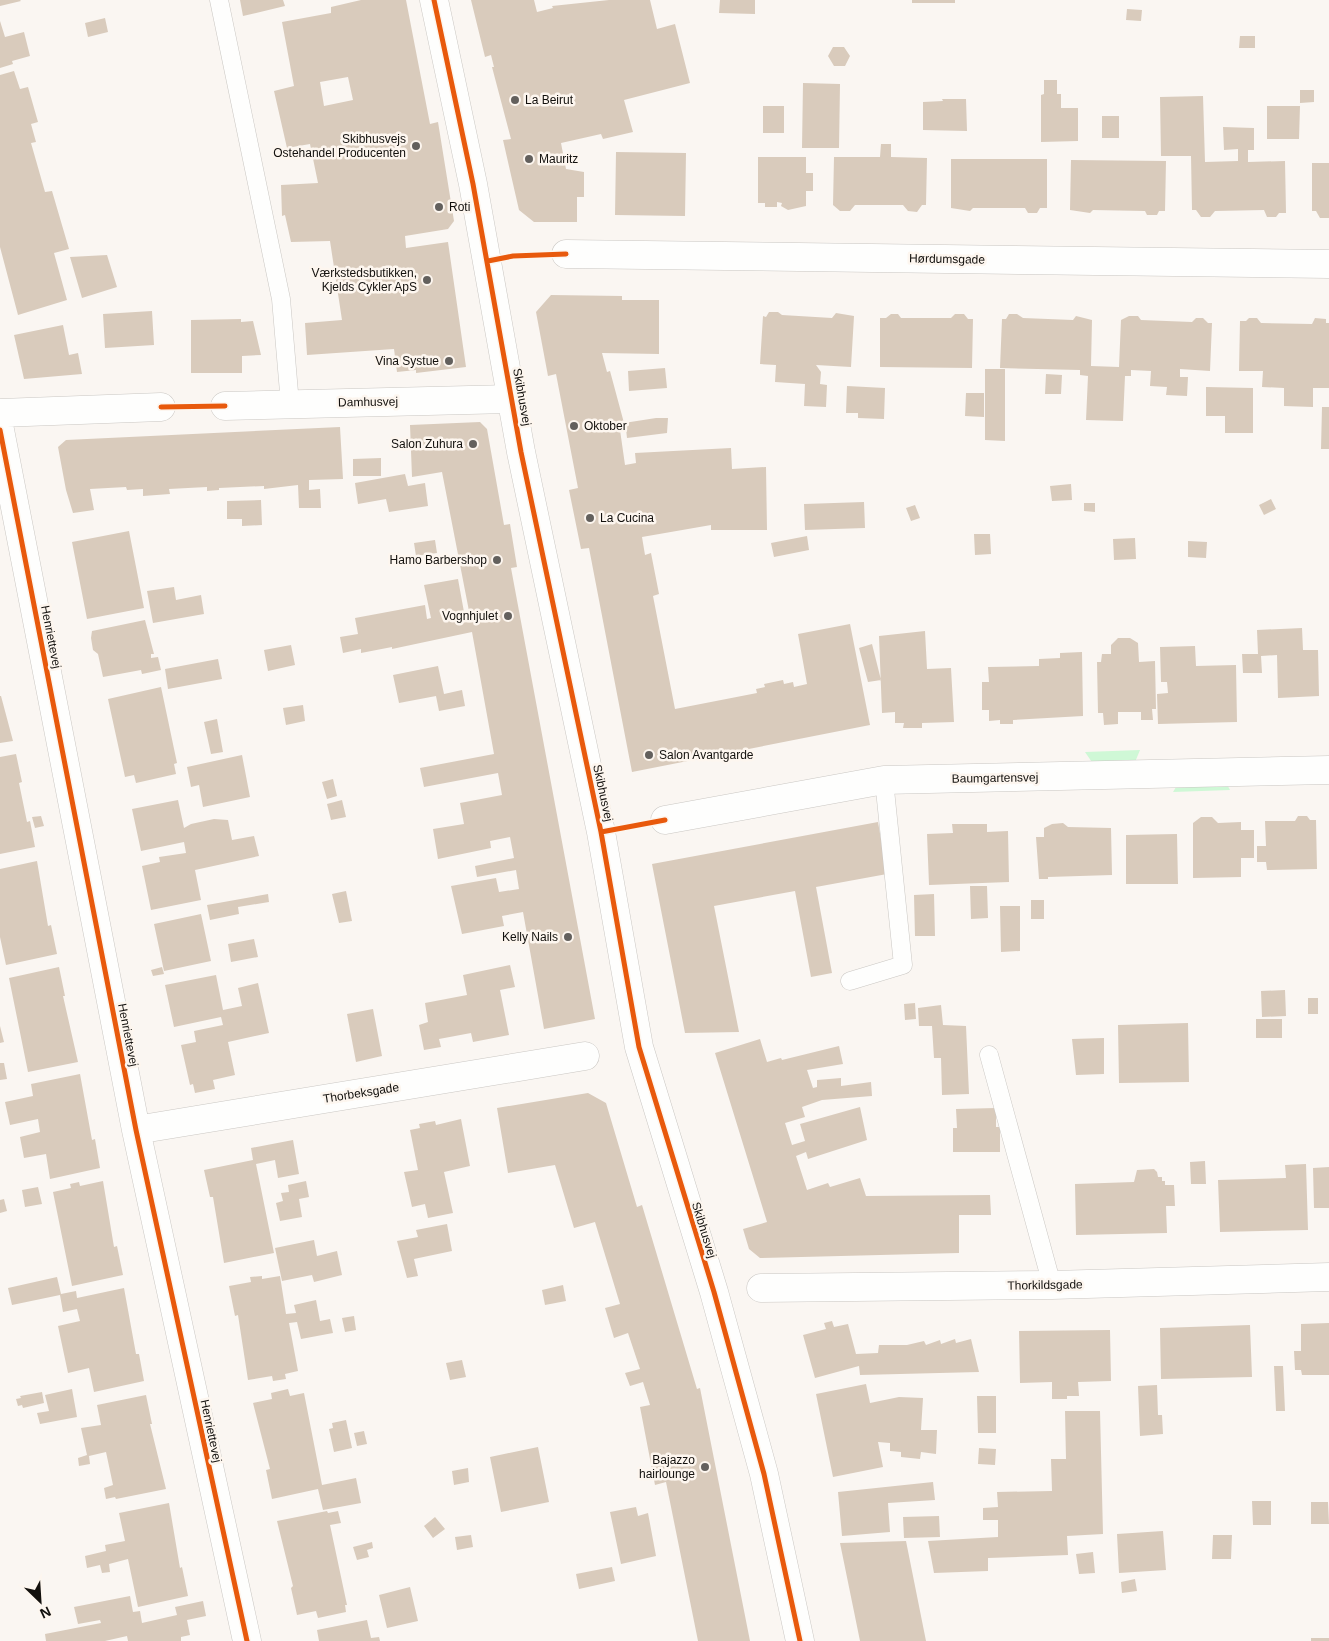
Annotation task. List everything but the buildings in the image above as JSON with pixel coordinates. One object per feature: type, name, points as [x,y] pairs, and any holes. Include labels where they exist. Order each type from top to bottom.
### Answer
[{"type":"street","name":"Skibhusvej","points":[[434,0],[473,184],[512,399],[601,832],[639,1047],[714,1292],[764,1474],[800,1641]]},
{"type":"street","name":"Hørdumsgade","points":[[566,254],[1329,264]]},
{"type":"street","name":"Damhusvej","points":[[225,406],[512,399]]},
{"type":"street","points":[[0,413],[161,407]]},
{"type":"street","name":"Henriettevej","points":[[0,430],[136,1130],[247,1641]]},
{"type":"street","name":"Baumgartensvej","points":[[665,820],[884,780],[1329,770]]},
{"type":"street","name":"Thorbeksgade","points":[[136,1130],[585,1056]]},
{"type":"street","name":"Thorkildsgade","points":[[762,1288],[1052,1285],[1329,1277]]},
{"type":"lane","points":[[219,0],[281,299],[290,404]]},
{"type":"lane","points":[[850,981],[903,965],[884,780]]},
{"type":"lane","points":[[989,1055],[1052,1285]]},
{"type":"green space","points":[[1140,750],[1133,767],[1096,768],[1085,752]]},
{"type":"green space","points":[[1186,771],[1220,771],[1230,790],[1173,792]]},
{"type":"cycle path","points":[[434,0],[473,184],[521,452],[601,832],[639,1047],[714,1292],[764,1474],[800,1641]]},
{"type":"cycle path","points":[[488,261],[513,256],[566,254]]},
{"type":"cycle path","points":[[161,407],[225,406]]},
{"type":"cycle path","points":[[0,430],[136,1130],[247,1641]]},
{"type":"cycle path","points":[[601,832],[665,820]]},
{"type":"place","name":"La Beirut","points":[[515,100]]},
{"type":"place","name":"Skibhusvejs Ostehandel Producenten","points":[[416,146]]},
{"type":"place","name":"Mauritz","points":[[529,159]]},
{"type":"place","name":"Roti","points":[[439,207]]},
{"type":"place","name":"Værkstedsbutikken, Kjelds Cykler ApS","points":[[427,280]]},
{"type":"place","name":"Vina Systue","points":[[449,361]]},
{"type":"place","name":"Oktober","points":[[574,426]]},
{"type":"place","name":"Salon Zuhura","points":[[473,444]]},
{"type":"place","name":"La Cucina","points":[[590,518]]},
{"type":"place","name":"Hamo Barbershop","points":[[497,560]]},
{"type":"place","name":"Vognhjulet","points":[[508,616]]},
{"type":"place","name":"Salon Avantgarde","points":[[649,755]]},
{"type":"place","name":"Kelly Nails","points":[[568,937]]},
{"type":"place","name":"Bajazzo hairlounge","points":[[705,1467]]}]
